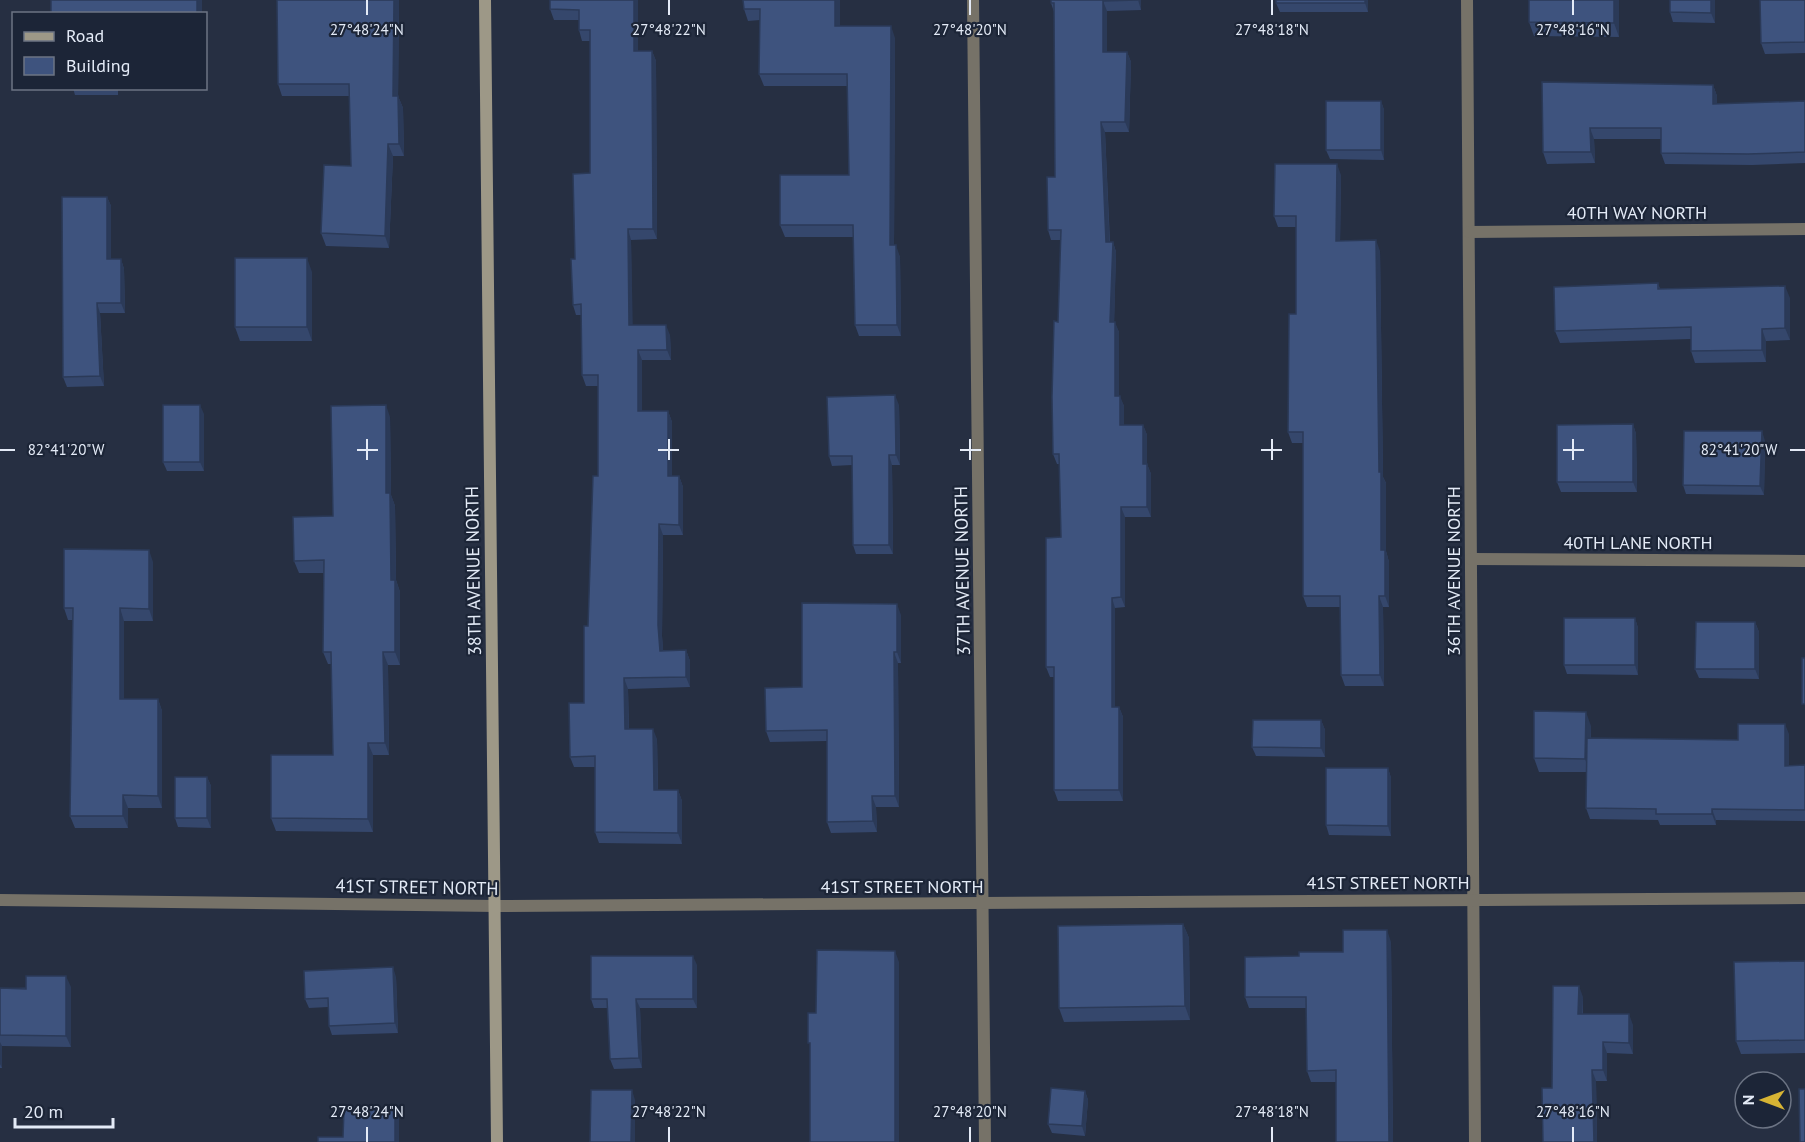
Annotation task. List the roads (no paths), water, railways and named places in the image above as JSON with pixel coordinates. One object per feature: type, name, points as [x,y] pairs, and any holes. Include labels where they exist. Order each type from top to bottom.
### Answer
[{"type":"main road","name":"38TH AVENUE NORTH","points":[[484,0],[498,1142]]},
{"type":"street","name":"37TH AVENUE NORTH","points":[[972,0],[985,1142]]},
{"type":"street","name":"36TH AVENUE NORTH","points":[[1467,0],[1475,1142]]},
{"type":"street","name":"40TH WAY NORTH","points":[[1468,232],[1805,229]]},
{"type":"street","name":"40TH LANE NORTH","points":[[1471,559],[1805,561]]},
{"type":"street","name":"41ST STREET NORTH","points":[[0,900],[495,906],[1805,898]]}]
